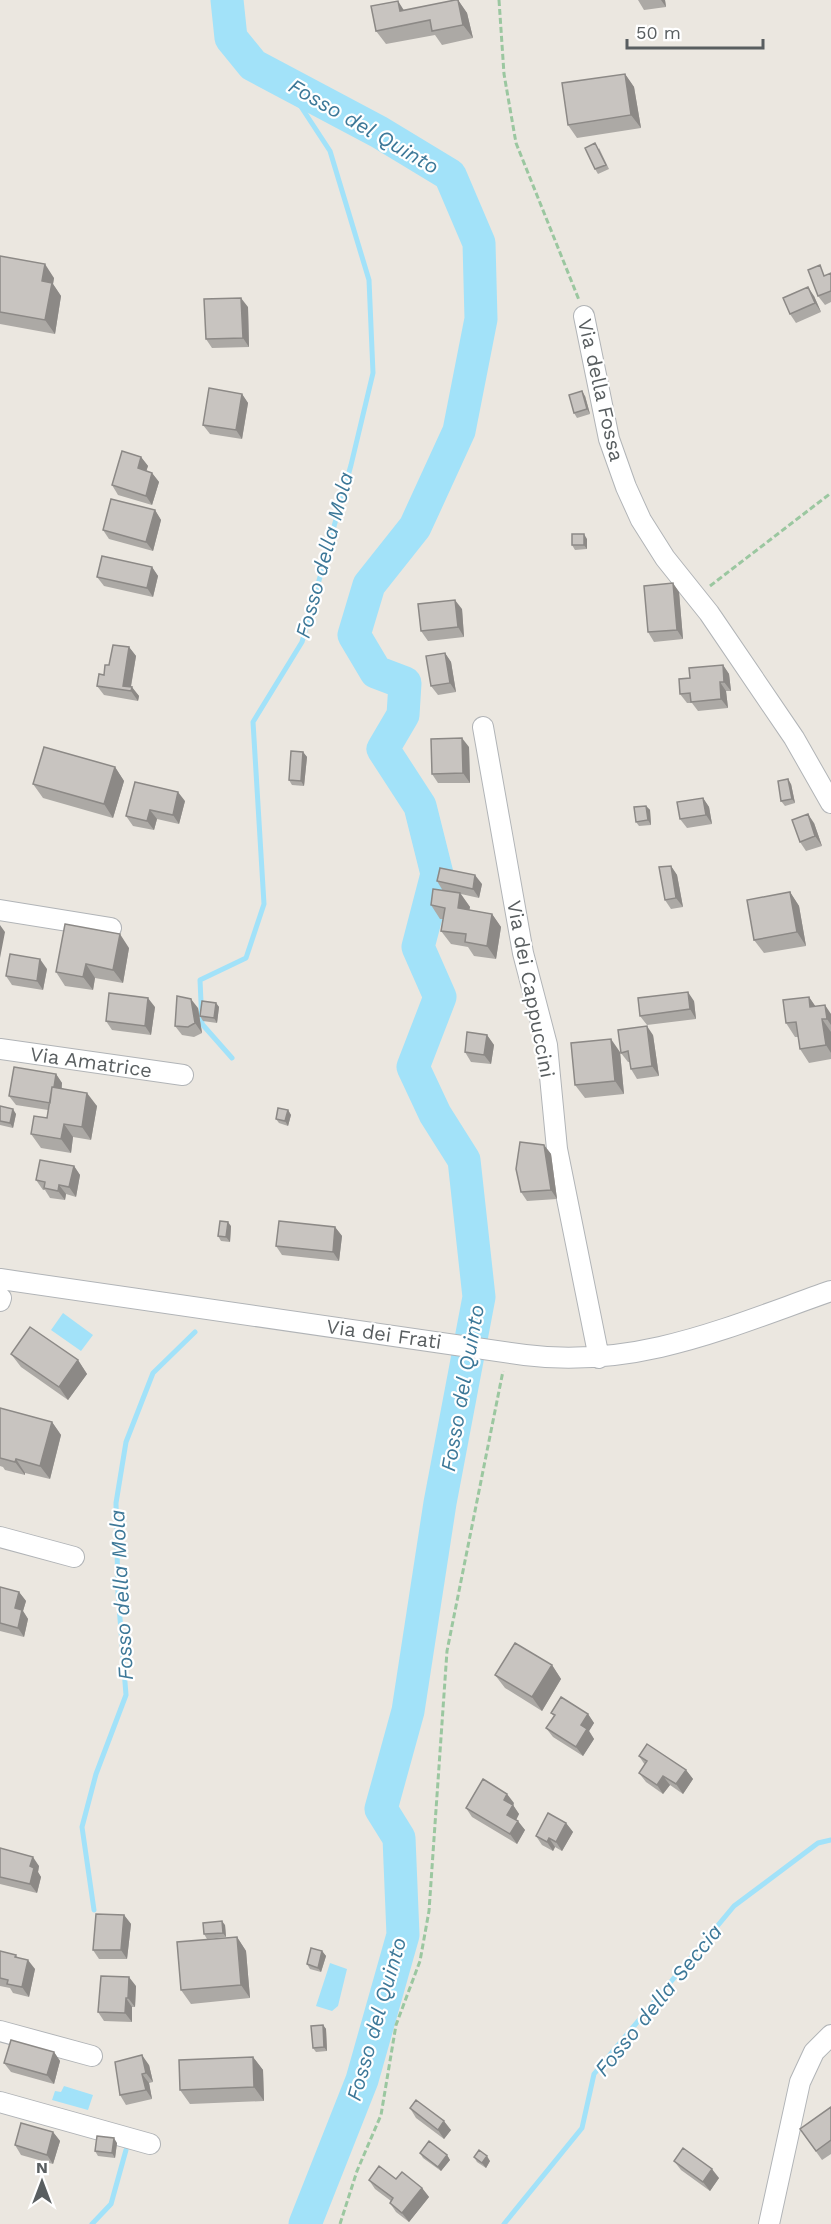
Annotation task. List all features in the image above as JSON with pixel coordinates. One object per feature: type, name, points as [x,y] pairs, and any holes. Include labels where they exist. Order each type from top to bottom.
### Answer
[{"type":"street","name":"Via della Fossa","points":[[584,316],[604,418],[626,487],[652,538],[697,596],[794,738],[831,803]]},
{"type":"street","name":"Via dei Cappuccini","points":[[483,727],[524,953],[547,1046],[557,1149],[599,1358]]},
{"type":"street","points":[[0,910],[111,928]]},
{"type":"street","name":"Via Amatrice","points":[[0,1049],[183,1075]]},
{"type":"street","name":"Via dei Frati","points":[[0,1293],[454,1344],[548,1357],[599,1358],[674,1344],[831,1291]]},
{"type":"street","points":[[0,1537],[74,1557]]},
{"type":"street","points":[[0,2031],[92,2056]]},
{"type":"street","points":[[769,2224],[800,2082],[814,2052],[831,2035]]},
{"type":"street","points":[[0,2102],[150,2144]]},
{"type":"path","name":"Via della Fossa","points":[[499,0],[504,74],[516,143],[584,316]]},
{"type":"path","points":[[697,596],[831,494]]},
{"type":"path","points":[[340,2224],[357,2171],[381,2115],[396,2025],[420,1961],[429,1911],[447,1651],[498,1351]]},
{"type":"water","points":[[63,1313],[93,1335],[81,1351],[51,1330]]},
{"type":"water","points":[[330,1963],[347,1969],[338,2006],[332,2011],[316,2006]]},
{"type":"water","points":[[64,2086],[93,2095],[88,2110],[52,2100],[55,2091],[61,2092]]},
{"type":"building","points":[[458,0],[463,25],[432,31],[430,20],[376,31],[371,6],[398,1],[400,11]]},
{"type":"building","points":[[625,74],[631,115],[568,125],[562,83]]},
{"type":"building","points":[[595,143],[606,165],[595,169],[585,148]]},
{"type":"building","points":[[0,256],[45,264],[42,281],[52,283],[45,320],[0,312]]},
{"type":"building","points":[[820,265],[824,276],[831,273],[831,291],[818,296],[808,270]]},
{"type":"building","points":[[808,287],[815,303],[790,314],[783,298]]},
{"type":"building","points":[[241,298],[243,338],[206,339],[204,299]]},
{"type":"building","points":[[209,388],[242,394],[236,430],[203,425]]},
{"type":"building","points":[[582,391],[587,409],[574,413],[569,395]]},
{"type":"building","points":[[122,451],[141,457],[138,468],[152,473],[146,496],[112,485]]},
{"type":"building","points":[[111,499],[155,510],[146,542],[103,530]]},
{"type":"building","points":[[572,534],[584,534],[584,545],[572,545]]},
{"type":"building","points":[[102,556],[152,567],[147,588],[97,577]]},
{"type":"building","points":[[673,583],[677,630],[648,632],[644,586]]},
{"type":"building","points":[[455,600],[458,627],[421,631],[418,604]]},
{"type":"building","points":[[113,645],[129,647],[123,686],[132,687],[131,691],[97,686],[99,674],[104,675],[105,665],[109,665]]},
{"type":"building","points":[[445,653],[450,683],[431,686],[426,656]]},
{"type":"building","points":[[723,665],[724,682],[720,682],[721,699],[691,702],[690,693],[680,694],[679,679],[690,678],[689,668]]},
{"type":"building","points":[[462,738],[463,773],[432,774],[431,739]]},
{"type":"building","points":[[44,747],[115,767],[104,804],[33,784]]},
{"type":"building","points":[[291,751],[303,752],[301,781],[289,780]]},
{"type":"building","points":[[788,779],[792,799],[781,801],[778,781]]},
{"type":"building","points":[[135,782],[178,792],[173,815],[150,810],[147,821],[126,816]]},
{"type":"building","points":[[703,798],[706,815],[680,819],[677,802]]},
{"type":"building","points":[[646,806],[648,820],[636,822],[634,807]]},
{"type":"building","points":[[808,814],[815,836],[800,842],[792,820]]},
{"type":"building","points":[[671,866],[676,898],[665,900],[659,867]]},
{"type":"building","points":[[440,868],[475,875],[473,889],[437,881]]},
{"type":"building","points":[[433,889],[460,893],[458,908],[492,914],[487,946],[465,942],[466,934],[441,931],[445,908],[431,905]]},
{"type":"building","points":[[790,892],[797,932],[754,940],[747,900]]},
{"type":"building","points":[[65,924],[120,934],[113,970],[86,964],[83,977],[56,972]]},
{"type":"building","points":[[10,954],[40,959],[37,981],[6,976]]},
{"type":"building","points":[[688,992],[690,1009],[640,1016],[638,998]]},
{"type":"building","points":[[109,993],[148,998],[145,1026],[106,1021]]},
{"type":"building","points":[[177,996],[191,999],[195,1023],[188,1027],[175,1026]]},
{"type":"building","points":[[809,997],[810,1007],[825,1005],[827,1019],[822,1019],[826,1045],[800,1049],[796,1022],[786,1023],[783,1000]]},
{"type":"building","points":[[202,1001],[216,1003],[214,1018],[200,1016]]},
{"type":"building","points":[[647,1026],[652,1066],[631,1069],[628,1051],[621,1053],[618,1030]]},
{"type":"building","points":[[467,1032],[487,1035],[484,1055],[465,1052]]},
{"type":"building","points":[[611,1039],[615,1081],[575,1085],[571,1043]]},
{"type":"building","points":[[14,1067],[56,1074],[50,1103],[9,1096]]},
{"type":"building","points":[[52,1087],[87,1093],[82,1127],[64,1124],[61,1139],[31,1134],[34,1116],[47,1118]]},
{"type":"building","points":[[0,1106],[13,1109],[10,1123],[0,1121]]},
{"type":"building","points":[[278,1108],[288,1110],[285,1121],[276,1119]]},
{"type":"building","points":[[520,1142],[544,1145],[551,1190],[521,1192],[516,1169]]},
{"type":"building","points":[[40,1160],[74,1166],[69,1187],[59,1185],[58,1191],[44,1188],[45,1182],[36,1180]]},
{"type":"building","points":[[220,1221],[228,1222],[226,1237],[218,1236]]},
{"type":"building","points":[[279,1221],[335,1227],[333,1252],[276,1246]]},
{"type":"building","points":[[30,1327],[78,1360],[59,1387],[11,1354]]},
{"type":"building","points":[[0,1408],[52,1422],[40,1466],[16,1459],[15,1462],[0,1458]]},
{"type":"building","points":[[0,1587],[19,1592],[15,1608],[22,1610],[18,1628],[0,1623]]},
{"type":"building","points":[[515,1643],[552,1665],[532,1697],[495,1675]]},
{"type":"building","points":[[561,1697],[588,1714],[581,1725],[587,1729],[576,1747],[546,1728],[555,1715],[551,1713]]},
{"type":"building","points":[[647,1744],[686,1770],[676,1784],[663,1776],[657,1785],[639,1773],[647,1761],[639,1756]]},
{"type":"building","points":[[483,1779],[507,1794],[504,1800],[513,1805],[507,1815],[518,1821],[510,1834],[466,1808]]},
{"type":"building","points":[[548,1813],[566,1823],[556,1842],[549,1838],[547,1842],[536,1836]]},
{"type":"building","points":[[0,1848],[33,1857],[30,1866],[34,1868],[30,1884],[0,1877]]},
{"type":"building","points":[[96,1914],[124,1915],[121,1950],[93,1950]]},
{"type":"building","points":[[222,1921],[223,1933],[204,1934],[203,1923]]},
{"type":"building","points":[[237,1937],[241,1985],[181,1990],[177,1942]]},
{"type":"building","points":[[311,1948],[322,1951],[318,1968],[307,1964]]},
{"type":"building","points":[[0,1951],[28,1960],[22,1987],[7,1984],[8,1980],[0,1978]]},
{"type":"building","points":[[101,1976],[129,1977],[125,2013],[98,2012]]},
{"type":"building","points":[[323,2025],[324,2047],[313,2048],[311,2026]]},
{"type":"building","points":[[11,2040],[54,2052],[47,2075],[4,2063]]},
{"type":"building","points":[[142,2055],[146,2073],[142,2074],[146,2090],[120,2095],[115,2062]]},
{"type":"building","points":[[253,2057],[254,2087],[180,2090],[179,2060]]},
{"type":"building","points":[[416,2100],[444,2121],[438,2130],[410,2108]]},
{"type":"building","points":[[831,2107],[831,2140],[816,2151],[800,2129]]},
{"type":"building","points":[[21,2123],[53,2132],[47,2155],[15,2145]]},
{"type":"building","points":[[97,2136],[114,2138],[112,2153],[95,2151]]},
{"type":"building","points":[[429,2141],[447,2155],[438,2167],[420,2153]]},
{"type":"building","points":[[683,2148],[712,2169],[703,2182],[674,2161]]},
{"type":"building","points":[[479,2150],[487,2156],[482,2163],[474,2157]]},
{"type":"building","points":[[379,2166],[396,2179],[402,2172],[422,2188],[402,2213],[390,2203],[393,2198],[369,2180]]},
{"type":"waterway","name":"Fosso del Quinto","points":[[227,0],[231,38],[253,65],[379,132],[450,175],[479,243],[481,319],[459,431],[415,527],[369,585],[354,635],[376,672],[405,683],[403,715],[383,749],[420,806],[437,874],[418,947],[440,997],[413,1067],[435,1114],[464,1160],[479,1297],[440,1503],[408,1711],[381,1809],[399,1838],[403,1935],[362,2080],[305,2224]]},
{"type":"waterway","name":"Fosso della Mola","points":[[232,1058],[202,1024],[200,980],[246,958],[264,904],[253,722],[302,642],[351,465],[373,373],[369,280],[330,151],[294,96],[300,90]]},
{"type":"waterway","name":"Fosso della Mola","points":[[94,1910],[82,1827],[96,1774],[126,1695],[118,1593],[116,1503],[126,1442],[153,1373],[195,1332]]},
{"type":"waterway","name":"Fosso della Seccia","points":[[504,2224],[582,2128],[594,2074],[734,1906],[818,1843],[831,1840]]},
{"type":"waterway","name":"Fosso della Mola","points":[[92,2224],[111,2204],[126,2150]]}]
